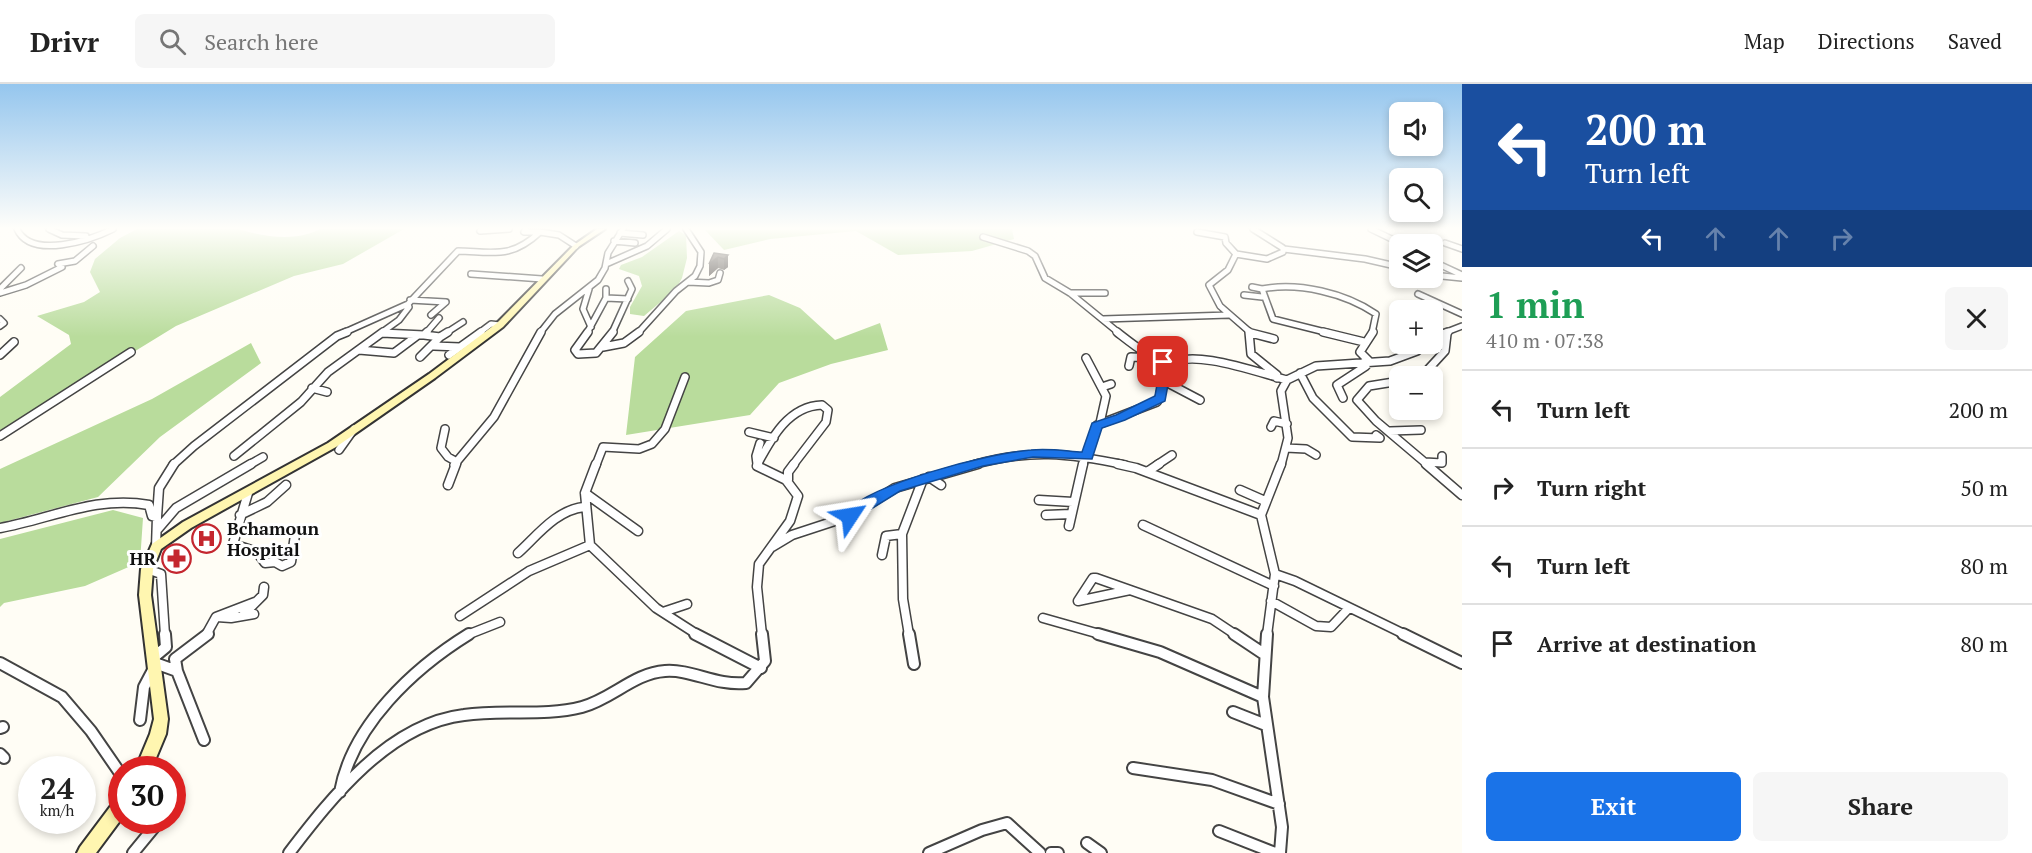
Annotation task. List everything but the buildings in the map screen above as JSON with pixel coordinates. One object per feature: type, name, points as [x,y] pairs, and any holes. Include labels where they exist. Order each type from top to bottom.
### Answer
[{"type":"main road","points":[[150,756],[161,719],[145,595],[147,569],[156,547],[187,525],[248,493],[354,429],[432,376],[500,325],[557,265]]},
{"type":"main road","points":[[86,853],[108,823]]},
{"type":"street","points":[[0,291],[42,278],[62,267],[59,265]]},
{"type":"street","points":[[156,547],[159,488],[173,465],[194,446],[337,336],[409,302],[445,265]]},
{"type":"street","points":[[578,288],[595,278],[605,265]]},
{"type":"street","points":[[448,485],[457,462],[494,417],[525,356],[555,314],[598,280],[606,265]]},
{"type":"street","points":[[602,347],[624,343],[636,335],[676,291],[688,282],[700,265]]},
{"type":"street","points":[[1039,265],[1045,278],[1070,293],[1139,350],[1153,358]]},
{"type":"street","points":[[1231,265],[1228,270],[1209,285],[1216,302],[1251,333],[1274,339]]},
{"type":"street","points":[[1443,267],[1462,277]]},
{"type":"street","points":[[0,291],[21,268]]},
{"type":"street","points":[[688,282],[710,283],[718,280],[720,273]]},
{"type":"street","points":[[471,274],[542,279]]},
{"type":"street","points":[[1443,276],[1462,277]]},
{"type":"street","points":[[606,289],[606,298],[576,352],[592,355],[602,347],[623,317],[632,289],[628,281]]},
{"type":"street","points":[[591,286],[583,299],[582,307],[591,327]]},
{"type":"street","points":[[1252,287],[1262,289],[1275,286],[1290,287],[1330,295],[1369,308],[1376,314],[1374,330],[1364,342],[1360,352],[1367,362]]},
{"type":"street","points":[[1262,289],[1262,297],[1269,316],[1278,322],[1364,342]]},
{"type":"street","points":[[1070,293],[1106,293]]},
{"type":"street","points":[[1418,294],[1462,314]]},
{"type":"street","points":[[1244,295],[1262,297]]},
{"type":"street","points":[[606,298],[628,299]]},
{"type":"street","points":[[409,302],[446,302],[431,315]]},
{"type":"street","points":[[234,456],[301,402],[312,388],[362,347],[385,335],[403,316],[409,307],[409,302]]},
{"type":"street","points":[[1103,319],[1163,319],[1229,315]]},
{"type":"street","points":[[362,347],[394,353],[421,335],[439,318]]},
{"type":"street","points":[[0,319],[4,323],[0,326]]},
{"type":"street","points":[[420,357],[440,337],[463,322]]},
{"type":"street","points":[[449,356],[491,324],[500,325]]},
{"type":"street","points":[[1443,335],[1462,326]]},
{"type":"street","points":[[1251,333],[1249,350],[1251,354],[1277,375],[1276,378]]},
{"type":"street","points":[[1430,366],[1446,352],[1449,345],[1447,334]]},
{"type":"street","points":[[385,335],[440,337]]},
{"type":"street","points":[[0,355],[14,342]]},
{"type":"street","points":[[434,346],[460,348]]},
{"type":"street","points":[[0,436],[44,410],[131,351]]},
{"type":"street","points":[[1280,853],[1282,828],[1263,698],[1264,654],[1275,574],[1261,514],[1279,473],[1286,448],[1287,424],[1280,396],[1287,380],[1316,366],[1399,359],[1408,354]]},
{"type":"street","points":[[1129,366],[1131,357],[1153,358],[1173,363],[1201,358],[1287,380]]},
{"type":"street","points":[[1069,526],[1086,456],[1107,400],[1086,358]]},
{"type":"street","points":[[1343,398],[1337,385],[1362,370],[1367,362]]},
{"type":"street","points":[[1100,423],[1111,422],[1157,402],[1161,394],[1166,368],[1173,363]]},
{"type":"street","points":[[1300,373],[1313,398],[1352,437],[1380,438],[1376,435]]},
{"type":"street","points":[[685,377],[675,398],[668,424],[657,442],[646,448],[603,447],[585,494],[584,507],[590,545],[663,612],[695,634],[761,668]]},
{"type":"street","points":[[1162,380],[1200,400]]},
{"type":"street","points":[[1389,383],[1368,386],[1360,392],[1357,400],[1388,431],[1462,495]]},
{"type":"street","points":[[1102,387],[1111,384]]},
{"type":"street","points":[[312,388],[327,392]]},
{"type":"street","points":[[758,464],[774,438],[802,407],[816,404],[828,410],[826,423],[788,472],[788,480]]},
{"type":"street","points":[[1271,428],[1274,421],[1287,424]]},
{"type":"street","points":[[339,450],[354,429]]},
{"type":"street","points":[[445,429],[441,448],[448,457],[457,462]]},
{"type":"street","points":[[1388,431],[1421,430]]},
{"type":"street","points":[[749,432],[774,438]]},
{"type":"street","points":[[289,853],[340,792],[381,755],[440,719],[472,714],[552,713],[586,706],[641,677],[668,671],[711,683],[735,685],[746,683],[761,668],[765,650],[757,580],[759,564],[784,530],[798,496],[788,480],[758,464],[756,456],[760,443]]},
{"type":"street","points":[[1286,448],[1306,449],[1316,455]]},
{"type":"street","points":[[768,550],[792,535],[840,520],[895,488],[1018,455],[1054,453],[1086,456],[1147,472],[1231,506],[1261,514]]},
{"type":"street","points":[[1417,454],[1414,456],[1449,491],[1462,500]]},
{"type":"street","points":[[1147,472],[1172,455]]},
{"type":"street","points":[[1425,462],[1442,463],[1444,459],[1442,456]]},
{"type":"street","points":[[158,529],[177,508],[263,457]]},
{"type":"street","points":[[926,478],[941,485]]},
{"type":"street","points":[[914,664],[903,598],[902,534],[926,478]]},
{"type":"street","points":[[240,515],[267,502],[286,485]]},
{"type":"street","points":[[1240,490],[1265,501]]},
{"type":"street","points":[[248,493],[232,544],[257,552],[265,563],[275,562],[282,566],[291,562],[295,535]]},
{"type":"street","points":[[585,494],[638,531]]},
{"type":"street","points":[[1039,500],[1074,502]]},
{"type":"street","points":[[0,528],[104,502],[150,505],[153,516],[157,517]]},
{"type":"street","points":[[518,553],[559,516],[573,508],[584,507]]},
{"type":"street","points":[[1046,515],[1071,514]]},
{"type":"street","points":[[1143,525],[1274,586]]},
{"type":"street","points":[[784,530],[792,535]]},
{"type":"street","points":[[882,555],[886,536],[902,534]]},
{"type":"street","points":[[460,616],[530,572],[590,545]]},
{"type":"street","points":[[140,720],[144,687],[154,662],[166,647],[160,574],[147,569]]},
{"type":"street","points":[[1275,574],[1295,581],[1462,663]]},
{"type":"street","points":[[1130,590],[1078,601],[1093,578],[1130,590],[1212,619],[1264,654]]},
{"type":"street","points":[[242,616],[263,596],[264,587]]},
{"type":"street","points":[[1271,601],[1316,626],[1331,627],[1349,608]]},
{"type":"street","points":[[204,741],[189,696],[177,671],[175,659],[210,632],[216,617],[255,602]]},
{"type":"street","points":[[663,612],[687,604]]},
{"type":"street","points":[[216,617],[254,614]]},
{"type":"street","points":[[1043,618],[1160,652],[1263,698]]},
{"type":"street","points":[[340,792],[342,778],[362,739],[385,707],[440,655],[469,634],[500,622]]},
{"type":"street","points":[[154,662],[177,671]]},
{"type":"street","points":[[0,663],[62,697],[91,731],[108,756]]},
{"type":"street","points":[[1233,712],[1266,725]]},
{"type":"street","points":[[1133,768],[1212,780],[1279,804]]},
{"type":"street","points":[[929,853],[963,841],[1000,821],[1007,823],[1040,853]]},
{"type":"street","points":[[1219,831],[1275,853]]},
{"type":"street","points":[[133,853],[149,834]]},
{"type":"street","points":[[1087,843],[1101,853]]},
{"type":"street","points":[[1051,853],[1058,853]]},
{"type":"green space","points":[[93,265],[339,265],[294,276],[176,326],[0,434],[0,397],[71,344],[69,335],[37,316],[84,302],[100,292],[90,272]]},
{"type":"green space","points":[[621,265],[685,265],[676,289],[644,316],[630,314],[630,307],[642,286],[639,276],[619,269]]},
{"type":"green space","points":[[769,295],[800,308],[835,340],[880,323],[888,350],[831,364],[779,383],[750,415],[626,435],[635,357],[686,311]]},
{"type":"green space","points":[[251,343],[261,363],[160,437],[98,497],[0,523],[0,469],[152,399]]},
{"type":"green space","points":[[113,510],[143,518],[140,562],[85,586],[4,603],[0,607],[0,539]]},
{"type":"place","name":"Bchamoun Hospital","points":[[206,538]]},
{"type":"place","name":"HR","points":[[177,558]]},
{"type":"route","points":[[850,516],[895,488],[981,462],[1033,453],[1087,457],[1097,425],[1111,422],[1157,402],[1160,398],[1166,368],[1173,363],[1163,362]]}]
